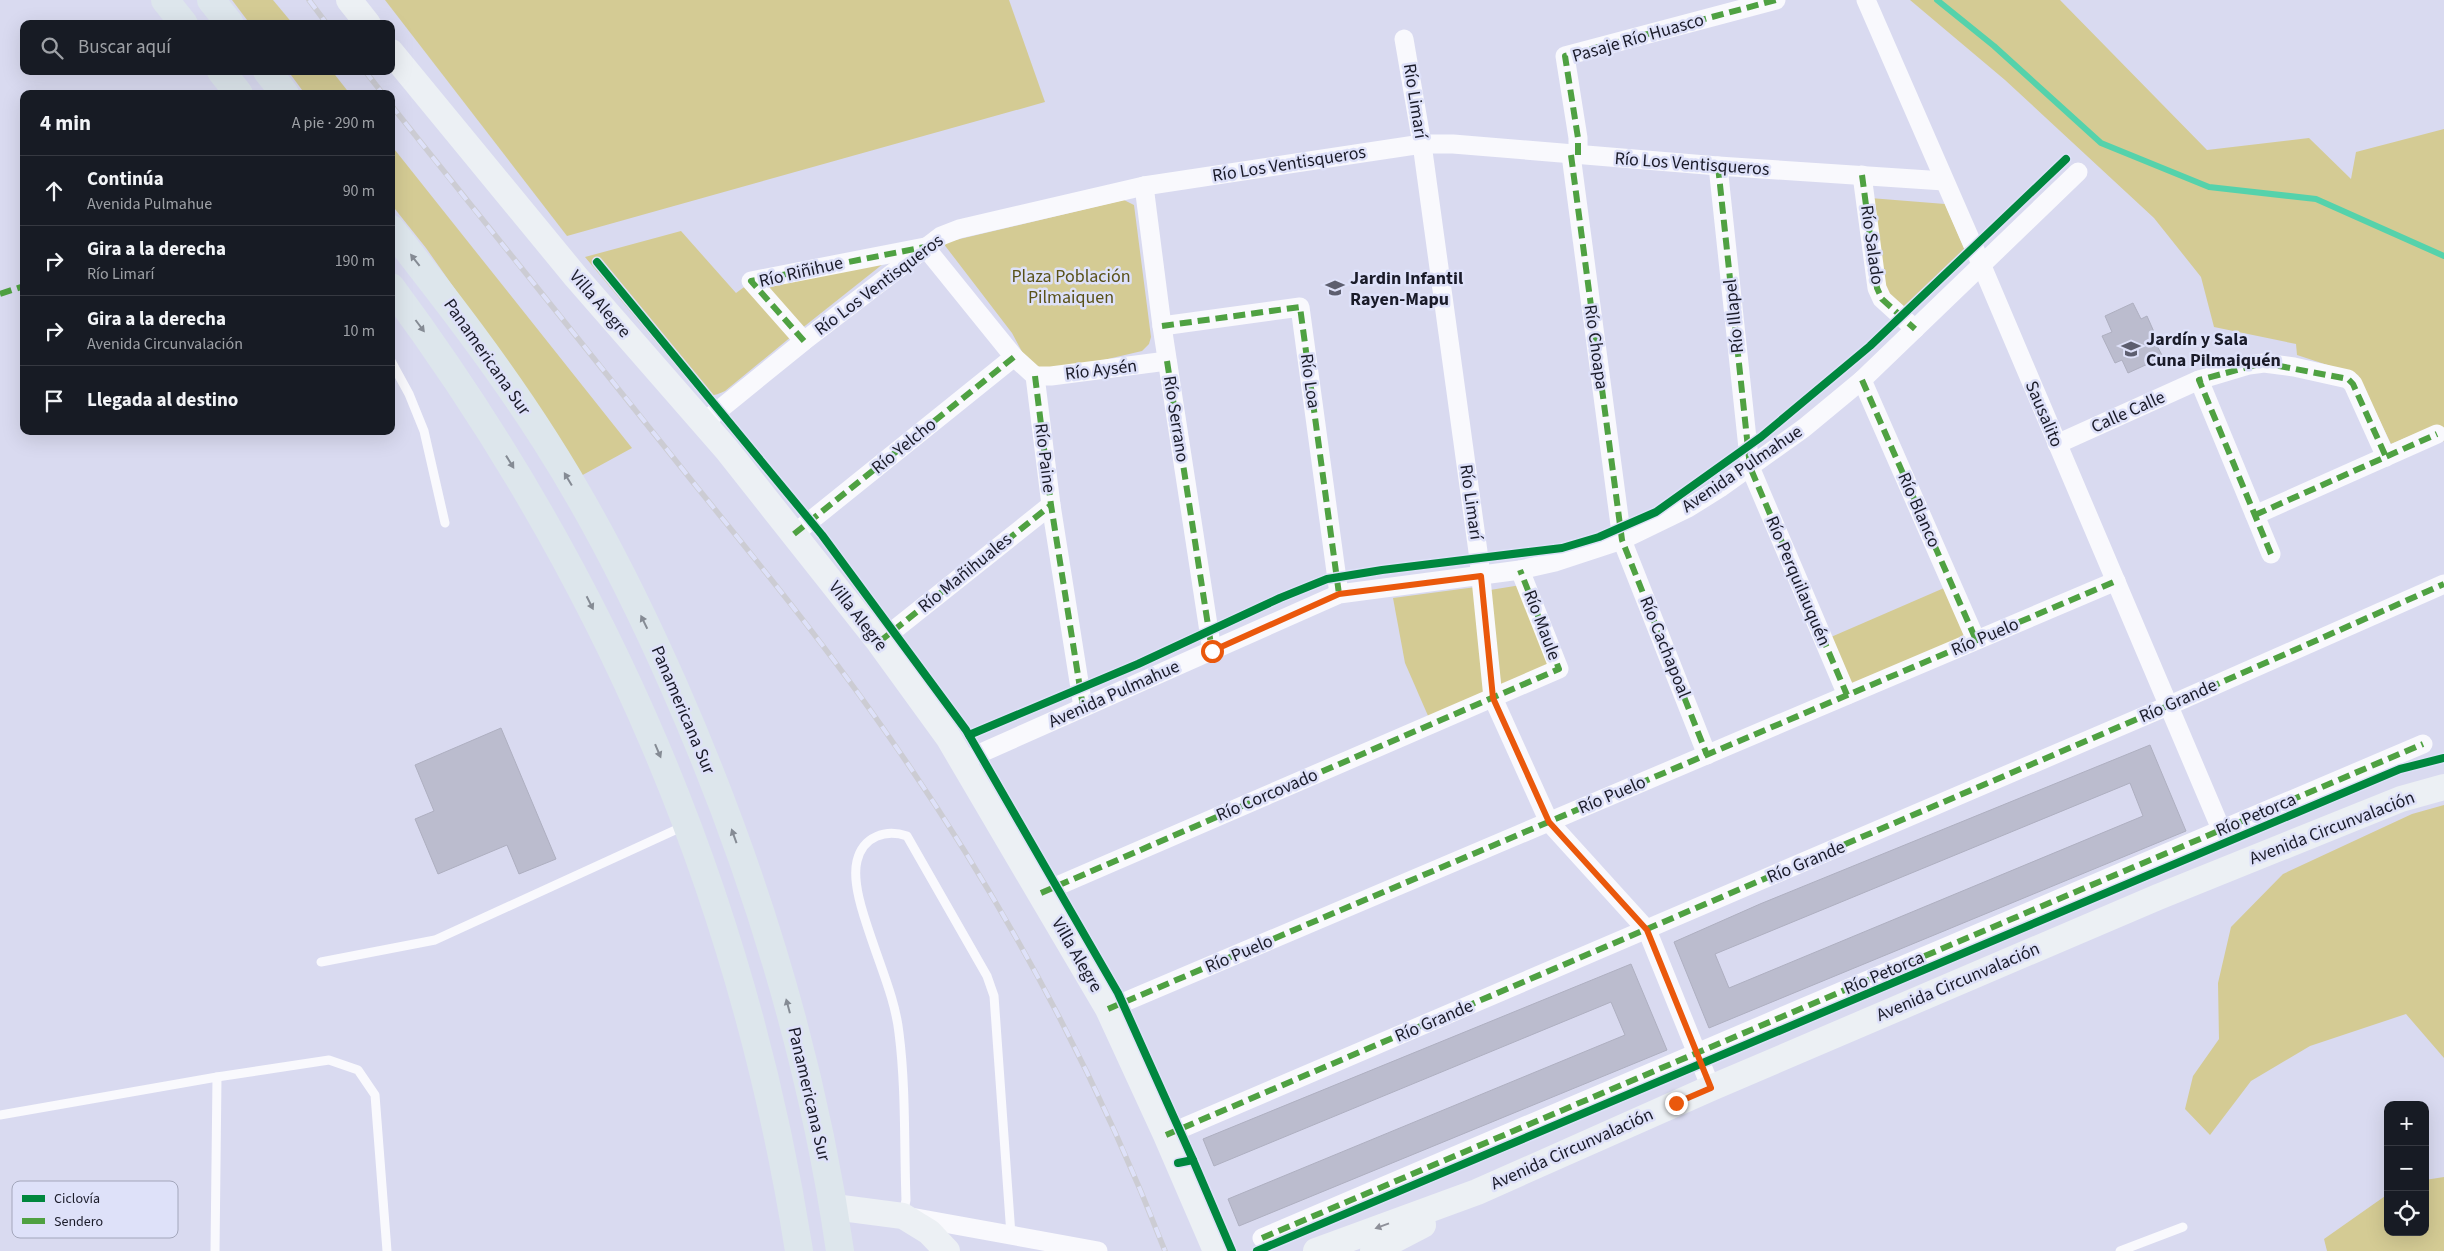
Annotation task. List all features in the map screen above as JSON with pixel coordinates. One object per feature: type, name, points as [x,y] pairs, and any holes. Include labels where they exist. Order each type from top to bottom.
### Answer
[{"type":"main road","points":[[165,0],[181,20]]},
{"type":"main road","points":[[211,0],[227,20]]},
{"type":"main road","points":[[348,0],[365,20]]},
{"type":"main road","name":"Villa Alegre","points":[[395,57],[576,277],[703,423],[794,534],[879,642],[934,718],[963,761],[1108,1010],[1166,1135],[1216,1251]]},
{"type":"main road","points":[[224,75],[236,90]]},
{"type":"main road","points":[[270,75],[282,90]]},
{"type":"main road","name":"Panamericana Sur","points":[[395,234],[476,338],[546,442],[599,533],[657,647],[723,805],[765,927],[801,1052],[834,1207],[840,1251]]},
{"type":"main road","name":"Panamericana Sur","points":[[395,292],[444,358],[484,419],[559,545],[622,668],[688,824],[732,953],[756,1036],[775,1119],[799,1251]]},
{"type":"main road","name":"Avenida Circunvalación","points":[[1316,1251],[1477,1192],[1711,1088],[2158,896],[2401,799],[2444,786]]},
{"type":"main road","name":"Avenida Circunvalación","points":[[1373,1251],[1409,1234],[1477,1192]]},
{"type":"main road","points":[[834,1207],[902,1216],[929,1232],[947,1251]]},
{"type":"street","name":"Pasaje Río Huasco","points":[[1574,155],[1578,138],[1565,56],[1776,0]]},
{"type":"street","name":"Sausalito","points":[[1866,0],[2170,705],[2221,829]]},
{"type":"street","name":"Río Limarí","points":[[1404,39],[1422,144],[1481,576],[1493,698],[1549,822],[1647,930],[1711,1088]]},
{"type":"street","name":"Río Los Ventisqueros","points":[[703,423],[804,341],[941,236],[959,229],[1144,186],[1422,144],[1453,144],[1718,166],[1944,181]]},
{"type":"street","name":"Río Choapa","points":[[1574,155],[1622,540]]},
{"type":"street","name":"Río Illapel","points":[[1718,166],[1750,467]]},
{"type":"street","name":"Avenida Pulmahue","points":[[963,761],[1339,594],[1481,576],[1520,570],[1563,560],[1622,540],[1688,508],[1804,428],[1862,380],[2078,172]]},
{"type":"street","name":"Río Salado","points":[[1862,175],[1877,288],[1882,300],[1915,329]]},
{"type":"street","name":"Río Serrano","points":[[1144,186],[1167,361],[1212,651]]},
{"type":"street","name":"Río Riñihue","points":[[804,341],[751,281],[925,247]]},
{"type":"street","points":[[925,247],[1014,357],[1035,376]]},
{"type":"street","name":"Río Loa","points":[[1162,326],[1300,307],[1339,594]]},
{"type":"street","name":"Río Yelcho","points":[[794,534],[1014,357]]},
{"type":"street","name":"Río Aysén","points":[[1035,376],[1051,376],[1167,361]]},
{"type":"street","name":"Calle Calle","points":[[2057,444],[2199,380],[2264,362],[2348,379],[2353,384],[2386,457]]},
{"type":"street","name":"Río Paine","points":[[1035,376],[1051,505],[1083,707]]},
{"type":"street","name":"Río Blanco","points":[[1862,380],[1976,640]]},
{"type":"street","points":[[2199,380],[2271,554]]},
{"type":"street","points":[[2256,515],[2437,434]]},
{"type":"street","name":"Río Perquilauquén","points":[[1750,467],[1847,695]]},
{"type":"street","name":"Río Mañihuales","points":[[879,642],[1051,505]]},
{"type":"street","name":"Río Cachapoal","points":[[1622,540],[1707,755]]},
{"type":"street","name":"Río Maule","points":[[1493,698],[1559,669],[1520,570]]},
{"type":"street","name":"Río Puelo","points":[[1108,1010],[2116,581]]},
{"type":"street","name":"Río Grande","points":[[1166,1135],[2170,705],[2444,584]]},
{"type":"street","name":"Río Corcovado","points":[[1041,893],[1493,698]]},
{"type":"street","name":"Río Petorca","points":[[1262,1238],[2423,744]]},
{"type":"street","points":[[902,1216],[1098,1251]]},
{"type":"lane","points":[[395,369],[412,401],[424,430],[445,523]]},
{"type":"lane","points":[[321,962],[435,940],[688,824]]},
{"type":"lane","points":[[902,1216],[906,1200],[899,1032],[883,970],[866,921],[855,874],[857,859],[863,846],[872,838],[883,833],[896,832],[907,836],[987,976],[994,996],[1011,1235]]},
{"type":"lane","points":[[0,1115],[218,1077],[330,1060],[358,1070],[375,1095],[387,1251]]},
{"type":"lane","points":[[215,1251],[218,1077]]},
{"type":"lane","points":[[2120,1251],[2183,1227]]},
{"type":"green space","points":[[232,0],[273,0],[290,20],[247,20]]},
{"type":"green space","points":[[385,0],[1009,0],[1045,102],[567,236]]},
{"type":"green space","points":[[1910,0],[2060,0],[2207,150],[2309,138],[2351,179],[2356,152],[2444,129],[2444,442],[2436,425],[2391,444],[2358,375],[2297,355],[2296,344],[2214,327],[2201,277],[2154,218],[2005,80]]},
{"type":"green space","points":[[291,75],[335,75],[347,90],[302,90]]},
{"type":"green space","points":[[395,150],[632,448],[579,477],[531,397],[426,248],[395,209]]},
{"type":"green space","points":[[1870,198],[1945,204],[1967,255],[1910,312],[1885,290]]},
{"type":"green space","name":"Plaza Población Pilmaiquen","points":[[1124,200],[1134,205],[1151,337],[1149,344],[1142,351],[1035,376],[1012,333],[943,243]]},
{"type":"green space","points":[[681,231],[736,293],[747,285],[792,336],[725,391],[713,395],[703,394],[695,389],[585,257]]},
{"type":"green space","points":[[893,256],[801,329],[758,282]]},
{"type":"green space","points":[[1521,585],[1553,664],[1501,686],[1490,590]]},
{"type":"green space","points":[[1476,587],[1487,694],[1429,718],[1405,663],[1393,598]]},
{"type":"green space","points":[[1944,588],[1965,637],[1853,687],[1831,637]]},
{"type":"green space","points":[[2444,805],[2444,1058],[2406,1014],[2310,1046],[2251,1081],[2210,1135],[2185,1109],[2193,1076],[2219,1039],[2218,983],[2231,927],[2283,874],[2412,814]]},
{"type":"green space","points":[[2444,1177],[2444,1251],[2327,1251],[2324,1239],[2384,1197],[2384,1236],[2429,1236],[2429,1179]]},
{"type":"building","points":[[2133,303],[2141,319],[2147,316],[2158,341],[2155,342],[2163,357],[2128,373],[2122,360],[2115,363],[2102,336],[2112,332],[2105,316]]},
{"type":"building","points":[[501,728],[556,859],[519,874],[507,845],[438,874],[415,819],[434,811],[415,765]]},
{"type":"building","points":[[2150,745],[2186,831],[1709,1028],[1674,942],[1760,904]],"holes":[[[2130,783],[2143,816],[1729,988],[1715,954]]]},
{"type":"building","points":[[1631,964],[1667,1050],[1239,1226],[1228,1199],[1625,1035],[1611,1002],[1214,1166],[1203,1139]]},
{"type":"waterway","points":[[1937,0],[1994,46],[2101,143],[2209,187],[2316,199],[2444,256]]},
{"type":"railway","points":[[309,0],[324,20]]},
{"type":"railway","points":[[368,75],[380,90]]},
{"type":"railway","points":[[395,110],[795,609],[868,707],[933,801],[1009,925],[1077,1052],[1138,1184],[1165,1251]]},
{"type":"marked path","points":[[1578,155],[1578,138],[1565,56],[1776,0]]},
{"type":"marked path","points":[[1571,155],[1622,540],[1707,755]]},
{"type":"marked path","points":[[1718,166],[1750,467],[1847,695]]},
{"type":"marked path","points":[[1862,175],[1877,288],[1882,299],[1915,329]]},
{"type":"marked path","points":[[804,341],[751,281],[925,247]]},
{"type":"marked path","points":[[0,294],[20,287]]},
{"type":"marked path","points":[[1162,326],[1300,307],[1339,594]]},
{"type":"marked path","points":[[794,534],[1014,357]]},
{"type":"marked path","points":[[1167,361],[1212,651]]},
{"type":"marked path","points":[[2271,554],[2199,380],[2264,363],[2348,379],[2353,384],[2386,457]]},
{"type":"marked path","points":[[1035,376],[1051,505],[1083,707]]},
{"type":"marked path","points":[[1862,380],[1976,640]]},
{"type":"marked path","points":[[2255,515],[2437,434]]},
{"type":"marked path","points":[[879,642],[1051,505]]},
{"type":"marked path","points":[[1041,893],[1559,669],[1520,570]]},
{"type":"marked path","points":[[1108,1009],[2116,581]]},
{"type":"marked path","points":[[1166,1135],[2170,705],[2444,584]]},
{"type":"marked path","points":[[1262,1238],[2423,744]]},
{"type":"cycle path","points":[[969,735],[1138,664],[1280,598],[1327,579],[1382,570],[1562,548],[1599,537],[1656,512],[1761,437],[1870,346],[2066,159]]},
{"type":"cycle path","points":[[597,262],[822,535],[966,730],[1118,993],[1193,1160]]},
{"type":"cycle path","points":[[1257,1251],[2400,769],[2444,758]]},
{"type":"cycle path","points":[[1178,1163],[1193,1160],[1232,1251]]},
{"type":"place","name":"Jardin Infantil Rayen-Mapu","points":[[1335,288]]},
{"type":"place","name":"Jardín y Sala Cuna Pilmaiquén","points":[[2131,349]]},
{"type":"route","points":[[1212,651],[1339,594],[1481,576],[1493,698],[1549,822],[1647,930],[1711,1088],[1676,1103]]}]
